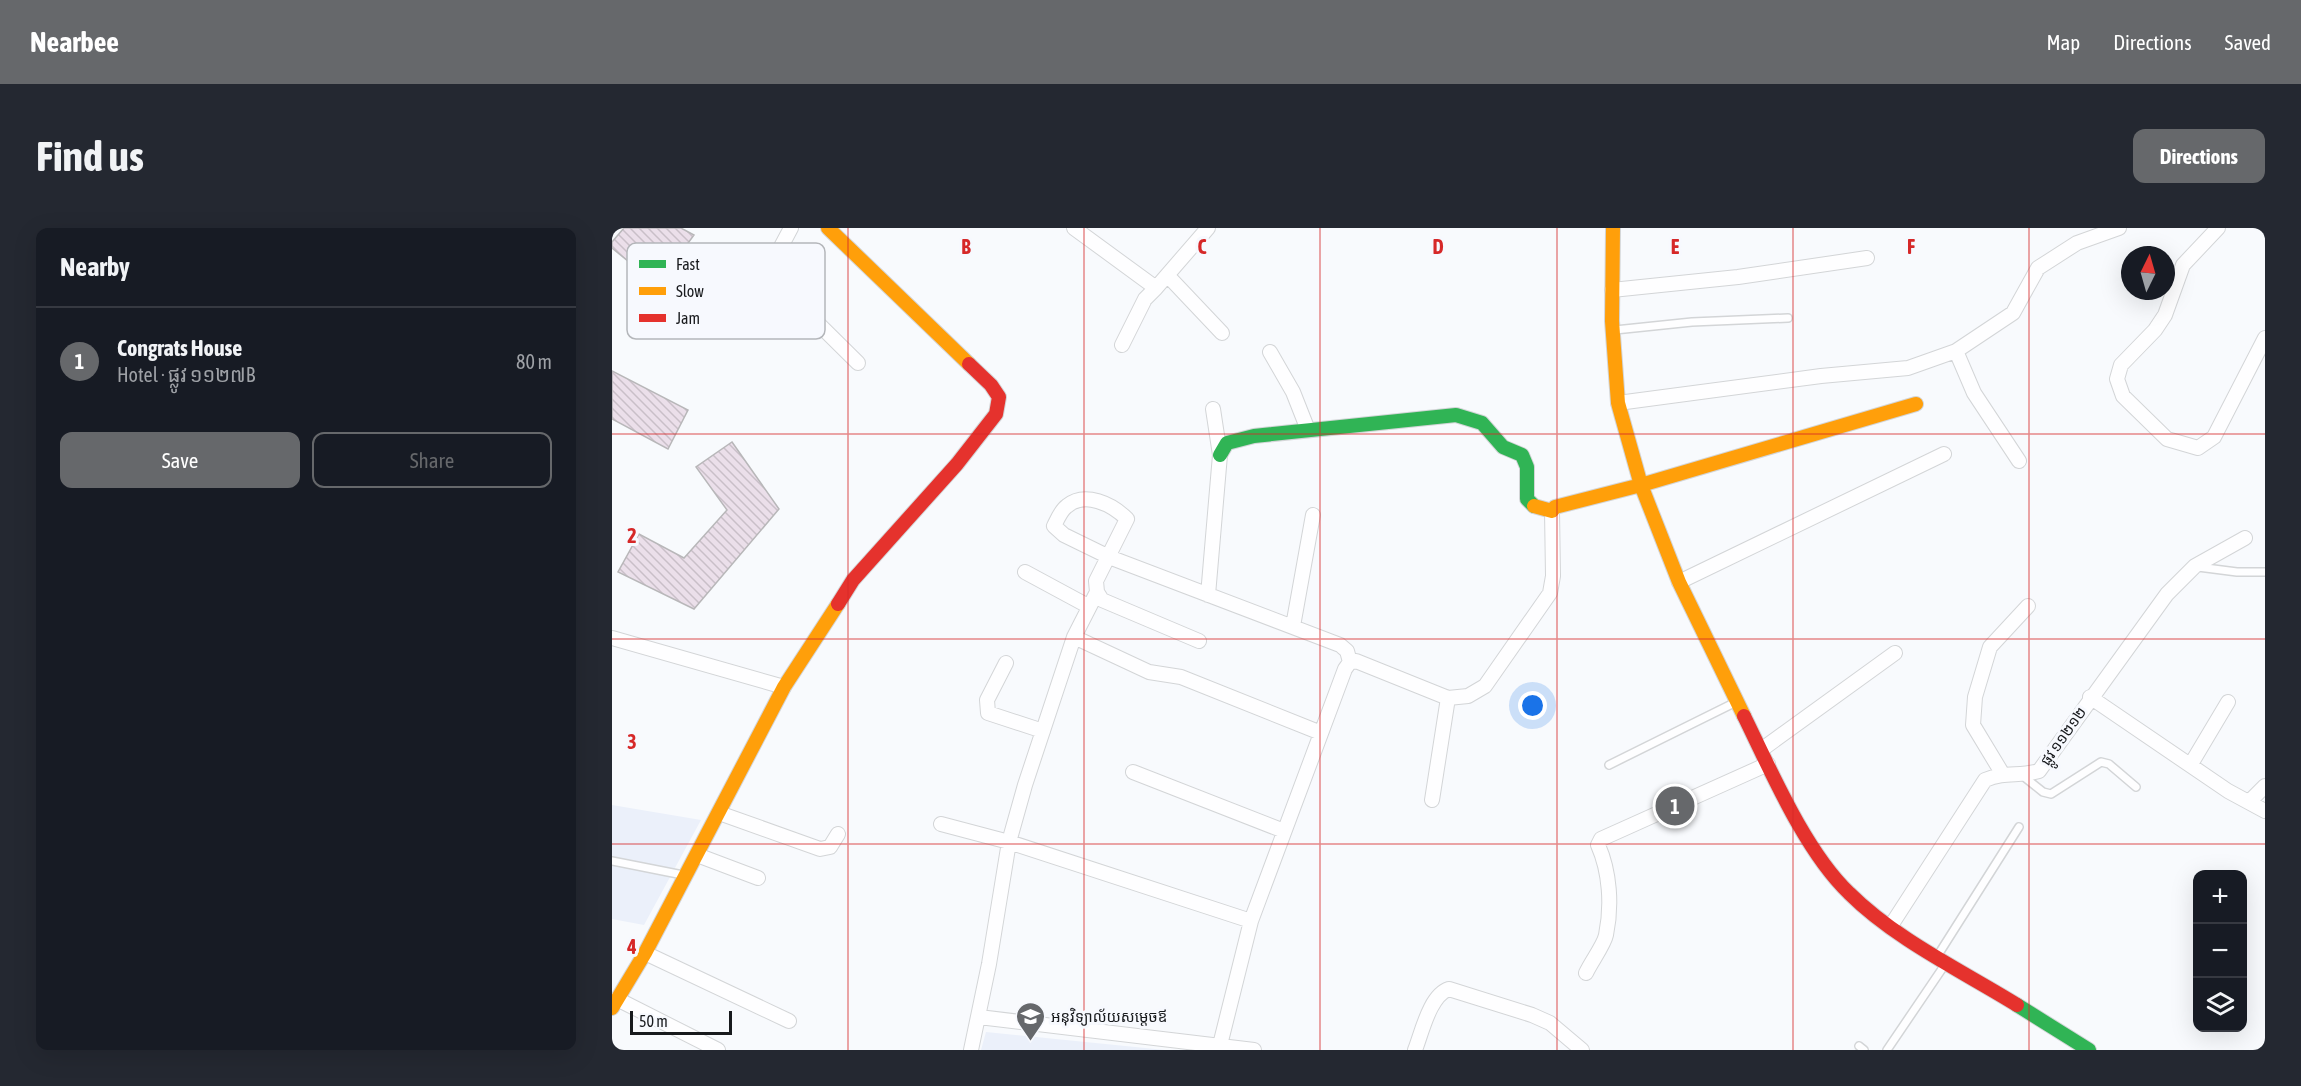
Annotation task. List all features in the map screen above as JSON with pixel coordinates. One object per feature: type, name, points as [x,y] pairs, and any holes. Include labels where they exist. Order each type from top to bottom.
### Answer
[{"type":"street","points":[[783,243],[791,228]]},
{"type":"street","points":[[718,1050],[615,1004],[645,953],[784,687],[853,580],[957,464],[996,414],[999,397],[991,385],[828,228]]},
{"type":"street","points":[[1074,228],[1156,288]]},
{"type":"street","points":[[1122,345],[1145,299],[1168,276],[1208,228]]},
{"type":"street","points":[[1613,228],[1612,330],[1618,403],[1641,485],[1679,582],[1768,764],[1815,851],[1848,893],[1890,927],[2090,1050]]},
{"type":"street","points":[[1618,403],[1821,376],[1908,368],[1956,351],[2013,313],[2038,268],[2077,243],[2119,228]]},
{"type":"street","points":[[2218,228],[2183,265],[2165,315],[2155,330],[2121,365],[2117,379],[2123,396],[2167,439],[2198,448],[2214,437],[2265,338]]},
{"type":"street","points":[[1612,290],[1738,277],[1866,258]]},
{"type":"street","points":[[1168,276],[1222,333]]},
{"type":"street","points":[[825,330],[858,363]]},
{"type":"street","points":[[1956,351],[1974,393],[2019,461]]},
{"type":"street","points":[[1270,352],[1293,392],[1308,430]]},
{"type":"street","points":[[1350,662],[1356,661],[1448,698],[1468,696],[1485,686],[1550,593],[1553,576],[1552,512],[1555,507],[1641,485],[1916,404]]},
{"type":"street","points":[[1208,595],[1220,455],[1213,409]]},
{"type":"street","points":[[1220,455],[1227,443],[1239,438],[1456,415],[1476,418],[1483,422],[1501,446],[1521,454],[1525,461],[1526,500],[1532,507],[1552,512]]},
{"type":"street","points":[[1679,582],[1944,454]]},
{"type":"street","points":[[971,1050],[979,1017],[1009,842],[1074,637],[1096,592],[1096,581],[1109,558],[1126,519],[1119,511],[1095,500],[1081,498],[1065,507],[1054,526],[1064,535],[1109,558],[1340,645],[1347,651],[1350,662],[1251,921],[1220,1045]]},
{"type":"street","points":[[1293,626],[1313,515]]},
{"type":"street","name":"ផ្លូវ ១១២១២","points":[[2002,773],[2023,776],[2039,771],[2090,697],[2167,594],[2195,566],[2244,537]]},
{"type":"street","points":[[1025,572],[1088,606]]},
{"type":"street","points":[[1096,592],[1102,600],[1199,641]]},
{"type":"street","points":[[1890,927],[1985,780],[2002,773],[1973,725],[1975,697],[1990,647],[2028,606]]},
{"type":"street","points":[[1074,637],[1149,672],[1181,677],[1321,733]]},
{"type":"street","points":[[612,638],[784,687]]},
{"type":"street","points":[[1761,750],[1895,653]]},
{"type":"street","points":[[1006,663],[987,700],[988,713],[1043,731]]},
{"type":"street","points":[[2090,697],[2265,811]]},
{"type":"street","points":[[1432,801],[1448,698]]},
{"type":"street","points":[[2191,764],[2228,702]]},
{"type":"street","points":[[1586,973],[1606,937],[1608,885],[1606,863],[1598,845],[1601,839],[1768,764]]},
{"type":"street","points":[[1133,772],[1284,831]]},
{"type":"street","points":[[2249,802],[2265,786]]},
{"type":"street","points":[[719,813],[820,849],[830,847],[838,834]]},
{"type":"street","points":[[941,824],[1009,842],[1251,921]]},
{"type":"street","points":[[697,855],[758,878]]},
{"type":"street","points":[[645,953],[789,1022]]},
{"type":"street","points":[[1415,1050],[1436,999],[1443,991],[1449,989],[1532,1015],[1550,1023],[1581,1050]]},
{"type":"street","points":[[979,1017],[1254,1050]]},
{"type":"lane","points":[[1612,330],[1692,322],[1788,318]]},
{"type":"lane","points":[[2195,566],[2237,572],[2265,572]]},
{"type":"lane","points":[[1609,765],[1738,700]]},
{"type":"lane","points":[[2023,776],[2043,792],[2051,794],[2101,762],[2109,764],[2136,787]]},
{"type":"lane","points":[[1887,1050],[2019,827]]},
{"type":"lane","points":[[612,861],[686,876]]},
{"type":"shaded area","points":[[612,805],[701,820],[644,925],[612,919]]},
{"type":"shaded area","name":"អនុវិទ្យាល័យសម្តេចឪ","points":[[986,1032],[1165,1050],[981,1050]]},
{"type":"building","points":[[624,228],[681,228],[694,235],[688,243],[627,243],[627,260],[612,248],[612,242]]},
{"type":"building","points":[[612,371],[688,410],[668,449],[612,419]]},
{"type":"building","points":[[732,442],[779,509],[694,609],[618,572],[639,534],[684,558],[727,510],[696,467]]},
{"type":"traffic: fast","points":[[1220,455],[1227,443],[1254,436],[1456,415],[1482,423],[1503,447],[1522,455],[1527,467],[1527,499],[1534,506]]},
{"type":"traffic: fast","points":[[2017,1005],[2089,1050]]},
{"type":"traffic: slow","points":[[828,228],[969,364]]},
{"type":"traffic: slow","points":[[1613,228],[1612,321],[1618,403],[1641,485],[1679,582],[1744,716]]},
{"type":"traffic: slow","points":[[1534,506],[1552,511],[1555,507],[1641,485],[1916,404]]},
{"type":"traffic: slow","points":[[612,1008],[645,953],[784,687],[838,604]]},
{"type":"traffic: jam","points":[[838,604],[853,580],[957,464],[996,414],[999,397],[991,385],[969,364]]},
{"type":"traffic: jam","points":[[1744,716],[1777,785],[1804,833],[1833,876],[1849,893],[1867,910],[1908,940],[2017,1005]]},
{"type":"place","name":"Congrats House","points":[[1675,806]]},
{"type":"place","name":"អនុវិទ្យាល័យសម្តេចឪ","points":[[1030,1042]]}]
